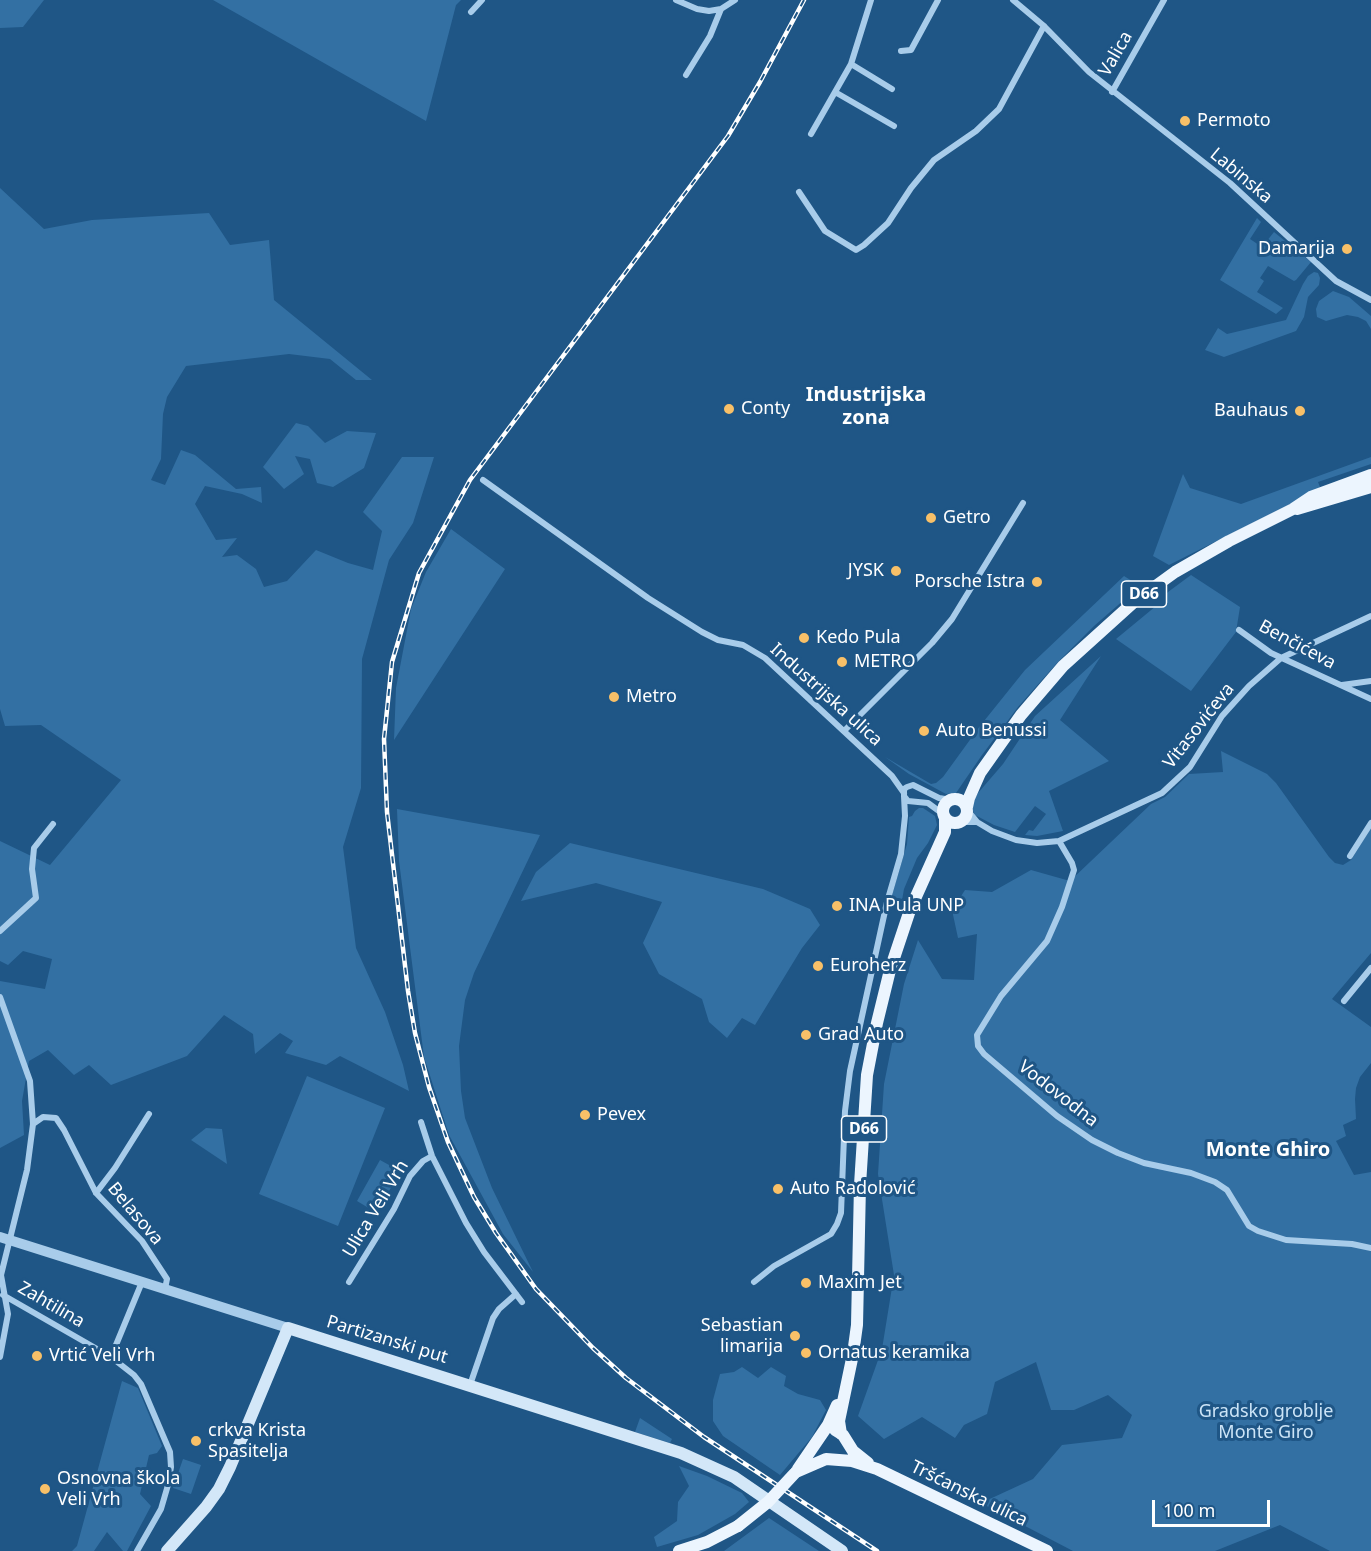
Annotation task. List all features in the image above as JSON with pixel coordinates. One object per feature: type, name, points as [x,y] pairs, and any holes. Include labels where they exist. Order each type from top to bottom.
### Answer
[{"type":"main road","name":"D66","points":[[957,816],[945,806],[960,796],[980,773],[1021,715],[1063,666],[1135,601],[1202,556],[1293,509],[1311,497],[1371,475]]},
{"type":"main road","name":"D66","points":[[1293,509],[1317,505],[1371,487]]},
{"type":"main road","name":"D66","points":[[844,1439],[839,1421],[857,1325],[860,1185],[867,1075],[877,1023],[890,970],[910,910],[945,832],[969,798],[980,773]]},
{"type":"main road","points":[[953,800],[962,801],[957,816]]},
{"type":"main road","points":[[167,1551],[219,1489],[288,1328]]},
{"type":"main road","name":"Partizanski put","points":[[288,1328],[681,1453],[722,1471],[842,1551]]},
{"type":"main road","name":"D66","points":[[820,1437],[831,1419],[845,1386]]},
{"type":"main road","points":[[679,1551],[707,1542],[738,1526],[768,1502],[795,1473],[820,1437],[833,1430],[853,1451],[877,1469]]},
{"type":"main road","points":[[820,1437],[817,1450],[831,1459],[852,1461],[877,1469]]},
{"type":"main road","points":[[795,1473],[845,1452],[844,1439]]},
{"type":"main road","name":"Tršćanska ulica","points":[[877,1469],[1047,1551]]},
{"type":"street","points":[[471,12],[482,0]]},
{"type":"street","points":[[676,0],[697,9],[709,11],[721,9],[735,0]]},
{"type":"street","points":[[812,134],[851,64],[871,0]]},
{"type":"street","points":[[901,51],[911,50],[938,0]]},
{"type":"street","name":"Labinska","points":[[1012,0],[1044,26],[1112,92],[1230,183],[1336,281],[1371,300]]},
{"type":"street","name":"Valica","points":[[1112,92],[1164,0]]},
{"type":"street","points":[[686,75],[711,36],[721,9]]},
{"type":"street","points":[[799,192],[825,231],[856,250],[864,245],[888,223],[910,188],[934,160],[976,130],[999,109],[1044,26]]},
{"type":"street","points":[[851,64],[892,89]]},
{"type":"street","points":[[835,92],[894,126]]},
{"type":"street","name":"Industrijska ulica","points":[[483,480],[642,593],[710,636],[743,645],[765,658],[892,776],[904,795]]},
{"type":"street","points":[[845,730],[932,643],[952,619],[1023,502]]},
{"type":"street","name":"Vitasovićeva","points":[[957,816],[977,822],[992,831],[1016,840],[1037,843],[1059,841],[1162,793],[1190,766],[1221,716],[1249,686],[1281,658],[1371,616]]},
{"type":"street","name":"Benčićeva","points":[[1239,630],[1281,658],[1371,699]]},
{"type":"street","name":"Benčićeva","points":[[1342,685],[1371,681]]},
{"type":"street","name":"Industrijska ulica","points":[[892,776],[939,798],[953,800]]},
{"type":"street","points":[[754,1282],[774,1266],[831,1234],[841,1213],[845,1111],[850,1071],[887,902],[901,854],[904,795],[907,786],[913,785]]},
{"type":"street","points":[[904,795],[913,802],[928,803],[957,816]]},
{"type":"street","points":[[904,816],[913,802]]},
{"type":"street","name":"Vitasovićeva","points":[[957,816],[977,822]]},
{"type":"street","points":[[1350,856],[1371,823]]},
{"type":"street","points":[[0,931],[36,898],[32,869],[34,848],[53,824]]},
{"type":"street","name":"Vodovodna","points":[[1059,841],[1074,870],[1062,908],[1047,941],[1005,990],[984,1022],[977,1035],[978,1046],[992,1062],[1057,1116],[1092,1140],[1118,1154],[1144,1163],[1191,1173],[1215,1182],[1227,1190],[1249,1226],[1258,1231],[1286,1240],[1352,1244],[1371,1248]]},
{"type":"street","points":[[1344,1001],[1371,968]]},
{"type":"street","points":[[0,997],[30,1081],[33,1124],[27,1170],[5,1239],[1,1275],[8,1314],[0,1357]]},
{"type":"street","points":[[96,1193],[115,1168],[148,1114]]},
{"type":"street","name":"Belasova","points":[[33,1124],[44,1117],[56,1118],[96,1193],[142,1241],[167,1279],[165,1289]]},
{"type":"street","points":[[421,1122],[432,1156],[466,1223],[484,1252],[522,1302]]},
{"type":"street","name":"Ulica Veli Vrh","points":[[349,1282],[394,1209],[410,1176],[423,1161],[432,1156]]},
{"type":"street","name":"Partizanski put","points":[[5,1239],[288,1328]]},
{"type":"street","points":[[111,1357],[142,1282]]},
{"type":"street","points":[[470,1385],[493,1318],[499,1309],[516,1294]]},
{"type":"street","name":"Zahtilina","points":[[3,1295],[111,1357],[135,1375],[141,1384],[170,1452],[171,1467],[164,1501],[137,1551]]},
{"type":"street","points":[[0,1312],[8,1314]]},
{"type":"green space","points":[[0,0],[44,0],[23,27],[0,28]]},
{"type":"green space","points":[[213,0],[461,0],[456,5],[426,121]]},
{"type":"green space","points":[[0,188],[44,229],[92,220],[209,213],[230,245],[269,240],[274,300],[372,380],[356,380],[330,359],[289,354],[186,366],[167,397],[163,414],[161,459],[151,480],[165,485],[181,450],[195,455],[236,489],[261,487],[262,503],[242,494],[205,486],[195,504],[216,540],[237,538],[222,557],[237,555],[256,569],[264,587],[287,581],[316,550],[373,570],[382,531],[363,512],[402,457],[434,457],[413,523],[389,560],[362,659],[361,788],[343,847],[356,948],[385,1012],[403,1065],[409,1091],[340,1056],[326,1065],[285,1053],[293,1041],[280,1033],[255,1054],[253,1034],[224,1015],[187,1056],[111,1085],[89,1065],[74,1075],[48,1050],[29,1061],[22,1101],[24,1135],[0,1148],[0,981],[45,989],[52,959],[23,951],[8,965],[0,961],[0,841],[50,865],[121,780],[41,725],[5,726],[0,709]]},
{"type":"green space","points":[[1257,218],[1261,222],[1250,239],[1262,247],[1274,232],[1311,262],[1294,281],[1268,266],[1260,278],[1264,281],[1257,292],[1283,308],[1276,314],[1220,280]]},
{"type":"green space","points":[[1314,272],[1318,273],[1320,278],[1319,285],[1308,297],[1304,317],[1296,331],[1224,357],[1205,350],[1218,328],[1227,334],[1286,320],[1303,284]]},
{"type":"green space","points":[[1333,291],[1349,297],[1371,316],[1371,329],[1366,321],[1358,317],[1347,315],[1326,321],[1317,317],[1316,309],[1319,301]]},
{"type":"green space","points":[[296,423],[308,426],[325,443],[347,431],[376,433],[364,468],[333,487],[317,483],[310,459],[295,456],[304,474],[284,489],[263,467]]},
{"type":"green space","points":[[1371,457],[1371,464],[1318,482],[1320,487],[1296,501],[1169,565],[1153,556],[1183,474],[1190,488],[1241,504]]},
{"type":"green space","points":[[451,529],[505,569],[394,740],[396,688],[411,609],[426,572]]},
{"type":"green space","points":[[1191,575],[1240,607],[1236,632],[1191,691],[1116,639],[1156,606],[1168,592]]},
{"type":"green space","points":[[1124,576],[1140,586],[1094,626],[1057,663],[1018,707],[956,793],[946,794],[909,774],[885,757],[931,784],[936,783],[1025,670]]},
{"type":"green space","points":[[1101,656],[1060,720],[1109,761],[1049,791],[1063,831],[1037,836],[1025,835],[1029,830],[1033,831],[1046,814],[1035,806],[1015,832],[975,815],[972,803],[978,793],[1003,764],[1035,716]]},
{"type":"green space","name":"Gradsko groblje Monte Giro","points":[[1221,751],[1267,774],[1335,863],[1343,865],[1351,860],[1371,828],[1371,953],[1332,999],[1371,1027],[1371,1063],[1360,1077],[1356,1088],[1356,1119],[1343,1125],[1346,1136],[1336,1141],[1354,1175],[1371,1172],[1371,1551],[1330,1551],[1280,1525],[1215,1551],[1073,1551],[981,1503],[1033,1479],[1062,1445],[1122,1438],[1132,1415],[1108,1395],[1074,1410],[1051,1410],[1036,1362],[995,1382],[987,1414],[964,1425],[955,1438],[922,1417],[884,1439],[858,1416],[882,1349],[894,1275],[878,1174],[884,1084],[904,984],[918,940],[942,979],[974,980],[977,934],[958,938],[952,910],[965,890],[992,892],[1031,870],[1070,881],[1151,804],[1165,797],[1189,774],[1223,772]]},
{"type":"green space","points":[[919,808],[935,816],[937,825],[917,858],[904,889],[901,906],[890,902],[907,844],[909,817]]},
{"type":"green space","points":[[397,809],[540,835],[474,973],[465,1000],[459,1046],[465,1118],[492,1188],[533,1272],[503,1234],[449,1135],[424,1057],[399,861]]},
{"type":"green space","points":[[570,843],[763,889],[810,909],[820,925],[802,948],[755,1025],[742,1018],[727,1038],[709,1022],[702,999],[659,974],[643,943],[662,902],[596,883],[521,901],[536,872]]},
{"type":"green space","points":[[307,1076],[385,1108],[338,1226],[259,1194]]},
{"type":"green space","points":[[206,1128],[222,1129],[227,1164],[191,1140]]},
{"type":"green space","points":[[380,1160],[400,1171],[377,1213],[357,1201]]},
{"type":"green space","points":[[742,1367],[758,1378],[771,1367],[786,1376],[784,1386],[798,1394],[820,1400],[826,1410],[812,1437],[780,1475],[723,1436],[713,1421],[713,1400],[720,1374],[734,1372]]},
{"type":"green space","points":[[122,1381],[138,1388],[162,1446],[157,1453],[149,1455],[140,1494],[151,1506],[127,1551],[123,1551],[107,1532],[94,1551],[72,1551],[77,1546]]},
{"type":"green space","points":[[640,1418],[672,1439],[670,1443],[635,1432]]},
{"type":"green space","points":[[183,1459],[201,1465],[191,1494],[173,1488]]},
{"type":"green space","points":[[679,1466],[707,1476],[742,1493],[749,1502],[735,1514],[698,1535],[657,1547],[654,1537],[677,1521],[678,1502],[689,1486]]},
{"type":"green space","points":[[769,1518],[819,1551],[724,1551]]},
{"type":"railway","points":[[804,0],[728,136],[470,480],[419,573],[392,662],[384,739],[387,812],[415,1033],[429,1087],[448,1142],[474,1197],[496,1233],[536,1289],[593,1348],[626,1378],[704,1437],[877,1551]]},
{"type":"place","name":"Permoto","points":[[1185,121]]},
{"type":"place","name":"Damarija","points":[[1347,249]]},
{"type":"place","name":"Conty","points":[[729,409]]},
{"type":"place","name":"Bauhaus","points":[[1300,411]]},
{"type":"place","name":"Getro","points":[[931,518]]},
{"type":"place","name":"JYSK","points":[[896,571]]},
{"type":"place","name":"Porsche Istra","points":[[1037,582]]},
{"type":"place","name":"Kedo Pula","points":[[804,638]]},
{"type":"place","name":"METRO","points":[[842,662]]},
{"type":"place","name":"Metro","points":[[614,697]]},
{"type":"place","name":"Auto Benussi","points":[[924,731]]},
{"type":"place","name":"INA Pula UNP","points":[[837,906]]},
{"type":"place","name":"Euroherz","points":[[818,966]]},
{"type":"place","name":"Grad Auto","points":[[806,1035]]},
{"type":"place","name":"Pevex","points":[[585,1115]]},
{"type":"place","name":"Auto Radolović","points":[[778,1189]]},
{"type":"place","name":"Maxim Jet","points":[[806,1283]]},
{"type":"place","name":"Sebastian limarija","points":[[795,1336]]},
{"type":"place","name":"Ornatus keramika","points":[[806,1353]]},
{"type":"place","name":"Vrtić Veli Vrh","points":[[37,1356]]},
{"type":"place","name":"crkva Krista Spasitelja","points":[[196,1441]]},
{"type":"place","name":"Osnovna škola Veli Vrh","points":[[45,1489]]},
{"type":"district","name":"Industrijska zona","points":[[866,406]]},
{"type":"district","name":"Monte Ghiro","points":[[1268,1150]]}]
